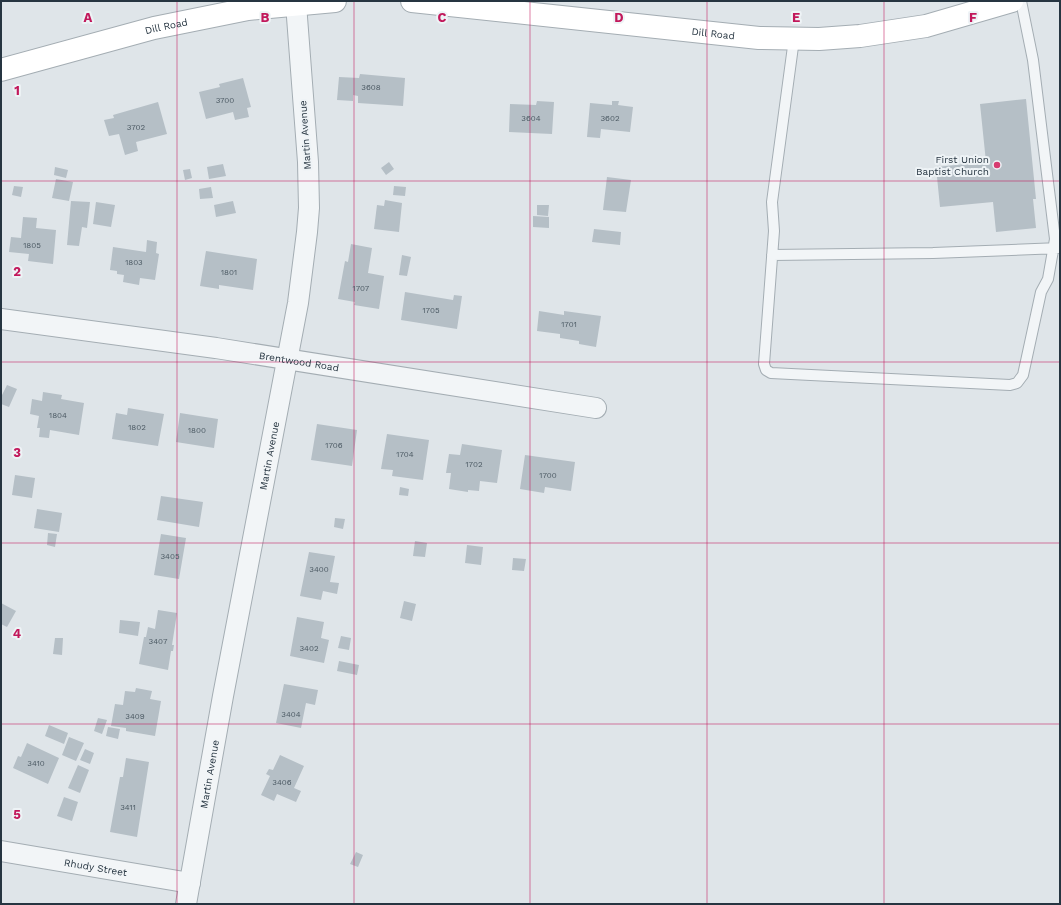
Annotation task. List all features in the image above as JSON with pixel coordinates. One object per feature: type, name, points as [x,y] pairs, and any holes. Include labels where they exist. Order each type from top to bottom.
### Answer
[{"type":"street","name":"Dill Road","points":[[1,70],[154,28],[248,8],[335,1]]},
{"type":"street","name":"Dill Road","points":[[412,1],[759,38],[794,39],[860,36],[926,26],[1012,1]]},
{"type":"street","name":"Martin Avenue","points":[[186,904],[223,696],[298,303],[309,208],[308,162],[296,4]]},
{"type":"street","name":"Brentwood Road","points":[[1,319],[288,359],[596,408]]},
{"type":"street","name":"Rhudy Street","points":[[1,851],[190,883]]},
{"type":"lane","points":[[794,39],[772,202],[774,231],[764,364],[766,370],[771,373],[1010,385],[1017,383],[1023,375],[1041,292],[1048,279],[1057,248],[1033,60],[1021,1]]},
{"type":"lane","points":[[772,255],[933,253],[1057,248]]},
{"type":"building","points":[[360,74],[405,78],[403,106],[358,103],[358,96],[353,95],[353,101],[337,100],[339,77],[359,78]]},
{"type":"building","points":[[243,78],[251,107],[247,108],[249,117],[235,120],[233,112],[206,119],[199,92],[220,87],[219,84]]},
{"type":"building","name":"First Union Baptist Church","points":[[1026,99],[1036,199],[1033,199],[1036,228],[996,232],[993,202],[940,207],[936,167],[986,162],[980,104]]},
{"type":"building","points":[[537,101],[554,102],[552,134],[509,132],[510,104],[536,105]]},
{"type":"building","points":[[612,101],[619,101],[618,105],[633,107],[630,132],[601,129],[600,138],[587,137],[590,103],[612,105]]},
{"type":"building","points":[[158,102],[167,134],[136,142],[138,151],[125,155],[119,134],[109,136],[104,120],[114,118],[113,115]]},
{"type":"building","points":[[389,162],[394,169],[386,175],[381,168]]},
{"type":"building","points":[[223,164],[226,176],[209,179],[207,167]]},
{"type":"building","points":[[55,167],[68,170],[66,178],[54,175]]},
{"type":"building","points":[[190,169],[192,178],[185,180],[183,170]]},
{"type":"building","points":[[607,177],[631,180],[626,212],[603,210]]},
{"type":"building","points":[[56,179],[73,182],[69,201],[52,198]]},
{"type":"building","points":[[14,186],[23,187],[21,197],[12,195]]},
{"type":"building","points":[[394,186],[406,187],[405,196],[393,195]]},
{"type":"building","points":[[211,187],[213,198],[200,199],[199,189]]},
{"type":"building","points":[[385,200],[402,203],[399,232],[374,229],[377,205],[384,206]]},
{"type":"building","points":[[71,201],[90,202],[87,228],[82,227],[79,246],[67,245]]},
{"type":"building","points":[[233,201],[236,213],[216,217],[214,205]]},
{"type":"building","points":[[96,202],[115,205],[111,227],[93,224]]},
{"type":"building","points":[[537,205],[549,205],[548,216],[537,215]]},
{"type":"building","points":[[533,216],[549,217],[549,228],[533,227]]},
{"type":"building","points":[[23,217],[37,218],[36,228],[56,230],[53,264],[28,261],[29,254],[9,252],[11,237],[21,238]]},
{"type":"building","points":[[594,229],[621,232],[620,245],[592,242]]},
{"type":"building","points":[[147,240],[157,242],[156,253],[159,254],[155,280],[140,278],[139,285],[123,282],[124,275],[117,274],[117,271],[110,270],[113,247],[146,252]]},
{"type":"building","points":[[351,244],[372,248],[368,273],[384,276],[379,309],[354,305],[355,302],[338,299],[345,261],[348,262]]},
{"type":"building","points":[[206,251],[257,259],[253,290],[219,285],[219,289],[200,286]]},
{"type":"building","points":[[402,255],[411,257],[407,276],[399,275]]},
{"type":"building","points":[[405,292],[453,300],[454,295],[462,296],[457,329],[401,320]]},
{"type":"building","points":[[539,311],[564,315],[564,311],[601,316],[596,347],[579,344],[579,341],[560,338],[560,334],[537,331]]},
{"type":"building","points":[[7,385],[17,389],[9,407],[1,404],[1,397]]},
{"type":"building","points":[[43,392],[62,395],[61,399],[84,403],[79,435],[50,430],[49,438],[39,437],[40,428],[37,428],[39,416],[30,414],[32,399],[42,401]]},
{"type":"building","points":[[128,408],[164,414],[158,446],[112,439],[116,413],[127,415]]},
{"type":"building","points":[[180,413],[218,419],[214,448],[176,442]]},
{"type":"building","points":[[317,424],[357,430],[352,466],[311,460]]},
{"type":"building","points":[[387,434],[429,440],[423,480],[392,476],[393,470],[381,469]]},
{"type":"building","points":[[462,444],[502,450],[497,483],[480,481],[479,491],[468,490],[468,492],[449,489],[451,473],[446,473],[449,454],[460,455]]},
{"type":"building","points":[[525,455],[575,462],[571,491],[545,487],[544,493],[520,489]]},
{"type":"building","points":[[15,475],[35,478],[32,498],[12,495]]},
{"type":"building","points":[[400,487],[409,489],[408,496],[399,495]]},
{"type":"building","points":[[161,496],[203,502],[199,527],[157,520]]},
{"type":"building","points":[[37,509],[62,513],[59,532],[34,528]]},
{"type":"building","points":[[335,518],[345,519],[343,529],[334,527]]},
{"type":"building","points":[[48,533],[57,534],[55,547],[47,545]]},
{"type":"building","points":[[161,534],[186,538],[179,579],[154,575]]},
{"type":"building","points":[[415,541],[427,543],[425,557],[413,556]]},
{"type":"building","points":[[467,545],[483,547],[481,565],[465,563]]},
{"type":"building","points":[[309,552],[335,556],[330,582],[339,583],[337,594],[323,591],[321,600],[300,596]]},
{"type":"building","points":[[513,558],[526,559],[524,571],[512,570]]},
{"type":"building","points":[[404,601],[416,604],[412,621],[400,618]]},
{"type":"building","points":[[1,603],[16,611],[7,627],[1,624]]},
{"type":"building","points":[[158,610],[177,613],[172,645],[174,645],[173,651],[171,651],[168,670],[139,664],[144,637],[146,637],[148,627],[155,629]]},
{"type":"building","points":[[297,617],[324,622],[321,638],[329,640],[324,663],[290,656]]},
{"type":"building","points":[[120,620],[140,622],[138,636],[119,633]]},
{"type":"building","points":[[341,636],[351,638],[349,650],[338,648]]},
{"type":"building","points":[[55,638],[63,638],[62,655],[53,654]]},
{"type":"building","points":[[339,661],[359,665],[357,675],[337,671]]},
{"type":"building","points":[[284,684],[318,690],[315,705],[306,703],[301,728],[276,723]]},
{"type":"building","points":[[136,688],[152,691],[150,699],[161,701],[155,736],[126,731],[126,728],[111,726],[115,704],[123,705],[125,691],[135,692]]},
{"type":"building","points":[[98,718],[107,720],[102,734],[94,731]]},
{"type":"building","points":[[49,725],[68,733],[64,744],[45,736]]},
{"type":"building","points":[[108,727],[120,729],[118,739],[106,736]]},
{"type":"building","points":[[69,737],[84,743],[76,761],[62,755]]},
{"type":"building","points":[[27,743],[59,758],[48,784],[13,768],[18,756],[21,757]]},
{"type":"building","points":[[85,749],[94,753],[90,764],[80,760]]},
{"type":"building","points":[[280,755],[304,766],[294,788],[301,791],[296,802],[277,794],[274,801],[261,795],[270,776],[266,774],[269,769],[273,770]]},
{"type":"building","points":[[126,758],[149,762],[137,837],[110,832],[120,777],[123,777]]},
{"type":"building","points":[[78,765],[89,770],[80,793],[68,788]]},
{"type":"building","points":[[64,797],[78,802],[72,821],[57,816]]},
{"type":"building","points":[[356,852],[363,855],[358,867],[350,864]]},
{"type":"place","name":"First Union Baptist Church","points":[[997,165]]}]
